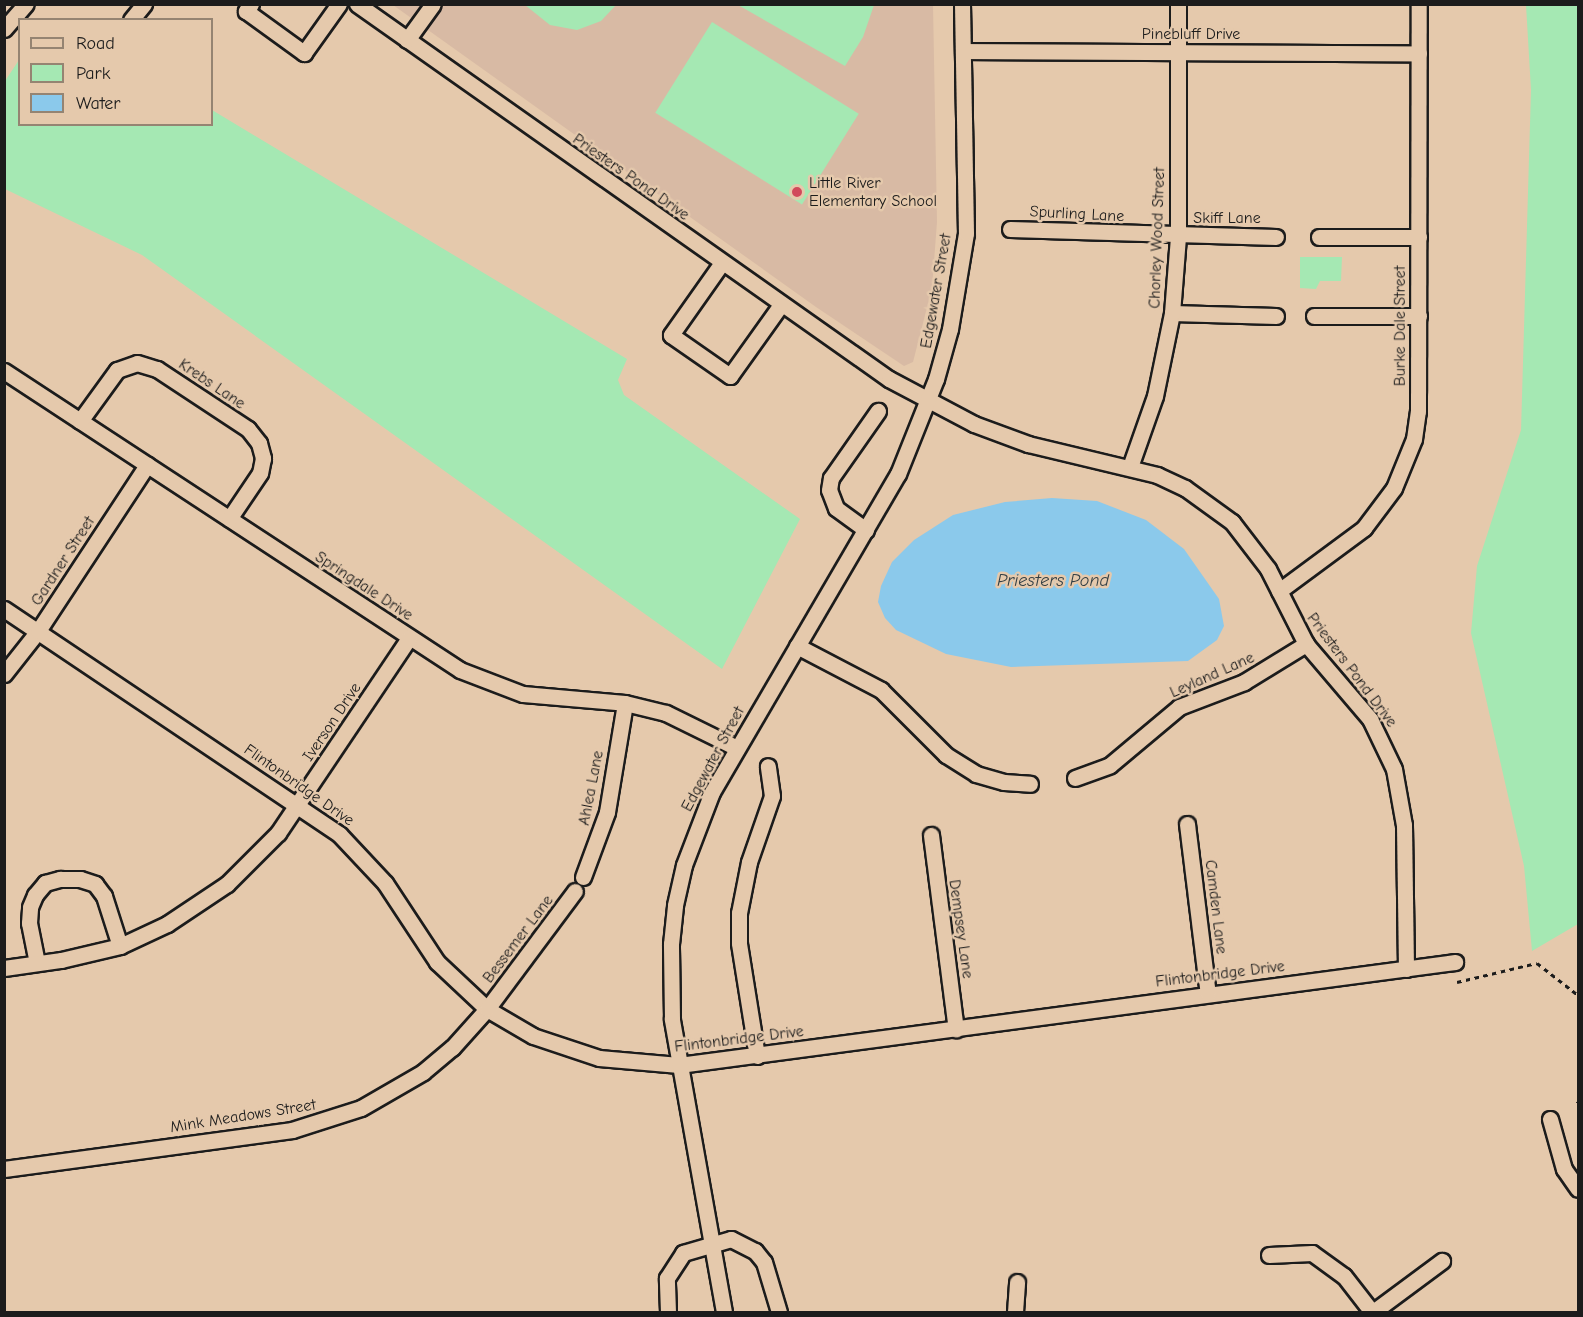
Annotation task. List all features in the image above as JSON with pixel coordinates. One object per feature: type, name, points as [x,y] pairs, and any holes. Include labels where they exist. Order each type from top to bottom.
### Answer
[{"type":"street","points":[[4,29],[26,4]]},
{"type":"street","points":[[133,18],[144,4]]},
{"type":"street","points":[[251,4],[246,11],[304,53],[339,4]]},
{"type":"street","name":"Priesters Pond Drive","points":[[357,4],[780,306],[885,377],[928,402],[1028,444],[1130,467],[1185,488],[1210,504],[1251,543],[1280,591],[1306,644],[1370,719],[1394,769],[1404,825],[1406,969]]},
{"type":"street","points":[[407,40],[433,4]]},
{"type":"street","name":"Edgewater Street","points":[[724,1312],[680,1065],[670,984],[675,905],[697,828],[737,748],[897,474],[928,402],[950,329],[966,233],[962,4]]},
{"type":"street","name":"Chorley Wood Street","points":[[1130,467],[1155,396],[1172,313],[1178,236],[1178,4]]},
{"type":"street","name":"Burke Dale Street","points":[[1280,591],[1364,528],[1394,488],[1409,455],[1418,411],[1419,4]]},
{"type":"street","name":"Pinebluff Drive","points":[[964,51],[1419,53]]},
{"type":"street","name":"Spurling Lane","points":[[1010,229],[1178,236]]},
{"type":"street","name":"Skiff Lane","points":[[1178,236],[1276,237]]},
{"type":"street","points":[[1319,237],[1419,237]]},
{"type":"street","points":[[722,264],[671,335],[730,376],[780,306]]},
{"type":"street","points":[[1172,313],[1275,316]]},
{"type":"street","points":[[1314,316],[1419,316]]},
{"type":"street","name":"Krebs Lane","points":[[80,421],[117,370],[147,364],[166,375],[248,429],[260,443],[263,458],[260,472],[229,519]]},
{"type":"street","name":"Springdale Drive","points":[[4,371],[459,670],[523,694],[625,703],[694,725],[737,748]]},
{"type":"street","points":[[866,530],[836,508],[829,490],[831,478],[879,411]]},
{"type":"street","name":"Gardner Street","points":[[4,674],[38,631],[147,465]]},
{"type":"street","name":"Flintonbridge Drive","points":[[4,609],[299,804],[364,858],[437,962],[487,1008],[533,1036],[566,1049],[634,1064],[680,1065],[1455,962]]},
{"type":"street","name":"Iverson Drive","points":[[4,968],[120,946],[167,924],[227,884],[272,840],[299,804],[409,638]]},
{"type":"street","name":"Leyland Lane","points":[[1076,778],[1110,765],[1179,707],[1244,681],[1306,644]]},
{"type":"street","points":[[797,646],[881,690],[946,755],[976,774],[1004,782],[1030,784]]},
{"type":"street","name":"Ahlea Lane","points":[[583,877],[607,812],[625,703]]},
{"type":"street","points":[[757,1056],[739,943],[739,913],[749,862],[772,796],[768,766]]},
{"type":"street","name":"Camden Lane","points":[[1187,824],[1208,994]]},
{"type":"street","name":"Dempsey Lane","points":[[931,835],[956,1029]]},
{"type":"street","points":[[37,963],[28,923],[30,907],[35,895],[45,883],[60,879],[80,879],[95,884],[104,896],[120,946]]},
{"type":"street","name":"Bessemer Lane","points":[[487,1008],[576,891]]},
{"type":"street","name":"Mink Meadows Street","points":[[4,1169],[292,1130],[325,1121],[361,1108],[423,1072],[487,1008]]},
{"type":"street","points":[[1550,1119],[1564,1169],[1578,1189]]},
{"type":"street","points":[[668,1312],[665,1292],[674,1263],[689,1248],[731,1239],[755,1251],[770,1273],[779,1312]]},
{"type":"street","points":[[1269,1255],[1312,1253],[1344,1276],[1372,1312],[1442,1261]]},
{"type":"street","points":[[1016,1312],[1017,1282]]},
{"type":"path","points":[[1457,982],[1537,963],[1578,995]]},
{"type":"shaded area","name":"Little River Elementary School","points":[[393,5],[933,5],[937,222],[932,288],[913,362],[904,366],[816,307]]},
{"type":"green space","points":[[525,5],[616,5],[601,21],[577,30],[550,25]]},
{"type":"green space","points":[[738,5],[874,5],[863,37],[845,66]]},
{"type":"green space","points":[[1526,5],[1578,5],[1578,924],[1532,951],[1524,866],[1471,633],[1477,566],[1521,430],[1531,90]]},
{"type":"green space","points":[[712,22],[859,114],[802,204],[655,113]]},
{"type":"green space","points":[[18,62],[18,126],[213,126],[213,111],[627,359],[618,380],[624,395],[800,519],[722,669],[142,255],[5,189],[5,81]]},
{"type":"green space","points":[[1300,257],[1342,257],[1341,281],[1320,281],[1316,289],[1300,288]]},
{"type":"water","name":"Priesters Pond","points":[[1052,498],[1097,501],[1146,520],[1184,549],[1219,599],[1224,626],[1217,640],[1188,661],[1011,667],[946,654],[896,630],[885,618],[878,602],[881,586],[892,562],[914,540],[953,515],[1005,502]]},
{"type":"place","name":"Little River Elementary School","points":[[797,192]]}]
